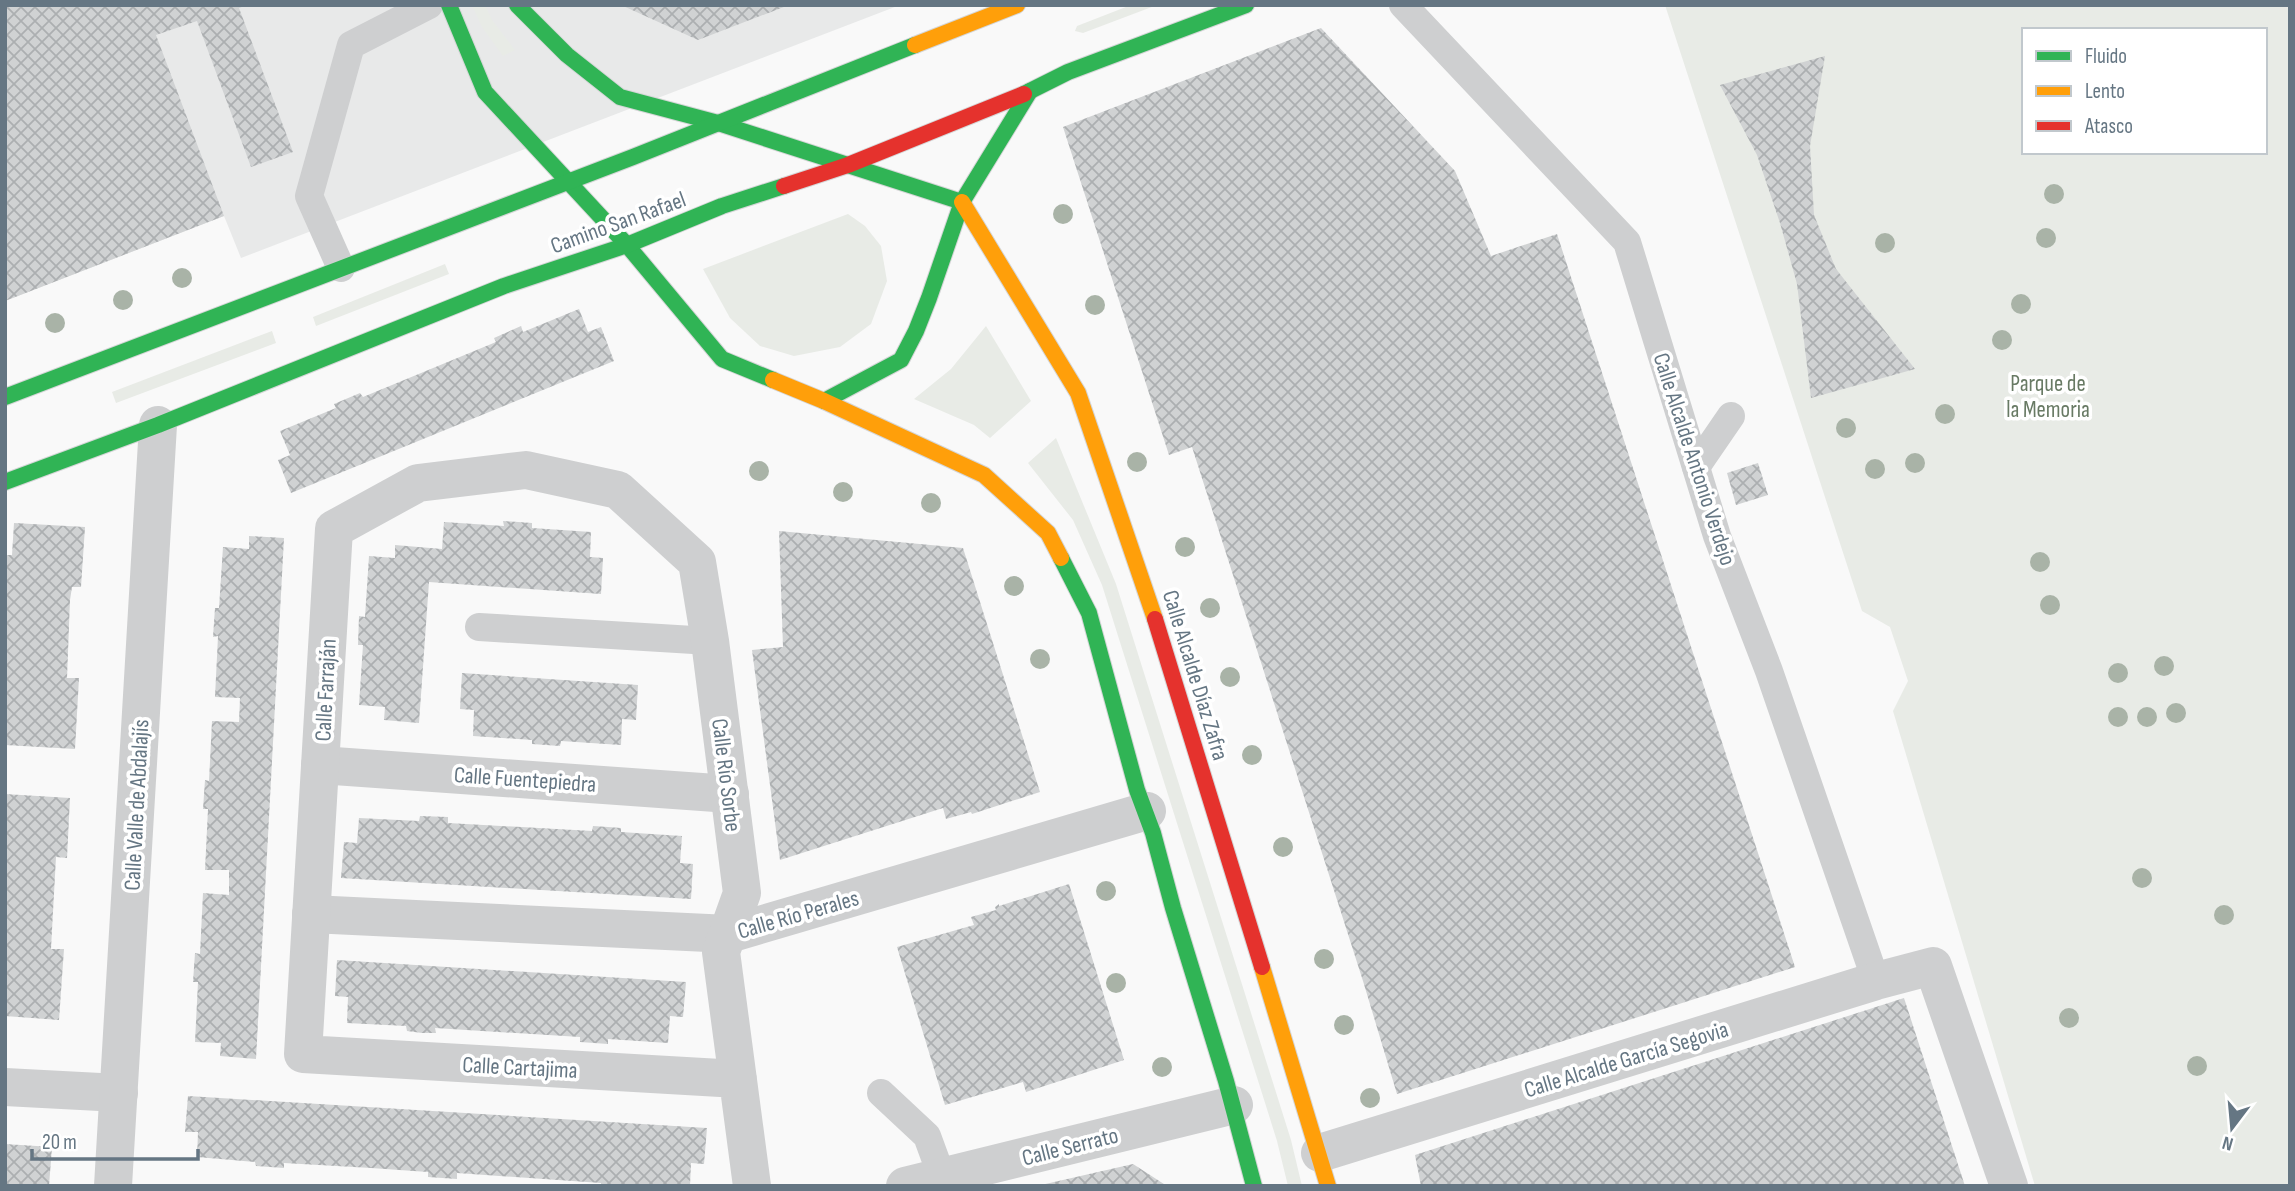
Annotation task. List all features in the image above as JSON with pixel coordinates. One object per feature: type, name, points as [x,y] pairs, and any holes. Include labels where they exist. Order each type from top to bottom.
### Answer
[{"type":"main road","points":[[449,5],[485,92],[627,246],[722,359],[824,401],[984,475],[1048,533],[1089,613],[1137,790],[1147,811],[1163,873],[1234,1105],[1254,1186]]},
{"type":"main road","points":[[517,5],[567,55],[620,97],[718,123],[962,202]]},
{"type":"main road","points":[[5,397],[569,181],[1017,5]]},
{"type":"main road","name":"Camino San Rafael","points":[[5,482],[158,425],[504,286],[627,246],[722,206],[848,165],[1030,91],[1068,72],[1246,5]]},
{"type":"main road","points":[[824,401],[901,360],[929,298],[962,202],[1030,91]]},
{"type":"main road","name":"Calle Alcalde Díaz Zafra","points":[[962,202],[1078,393],[1144,585],[1324,1169]]},
{"type":"street","name":"Calle Valle de Abdalajís","points":[[113,1186],[158,425]]},
{"type":"street","name":"Calle Río Sorbe","points":[[526,470],[618,489],[696,562],[710,641],[742,893],[722,953],[752,1186]]},
{"type":"street","name":"Calle Farraján","points":[[303,1054],[334,529],[418,483],[526,470]]},
{"type":"street","name":"Calle Fuentepiedra","points":[[320,765],[730,793]]},
{"type":"street","name":"Calle Río Perales","points":[[311,914],[729,934],[1147,811]]},
{"type":"street","name":"Calle Alcalde García Segovia","points":[[1324,1169],[1876,981],[1933,966],[2009,1186]]},
{"type":"street","name":"Calle Cartajima","points":[[303,1054],[738,1079]]},
{"type":"street","points":[[5,1087],[119,1093]]},
{"type":"street","name":"Calle Serrato","points":[[905,1186],[1234,1105]]},
{"type":"lane","points":[[341,268],[309,195],[351,45],[429,5]]},
{"type":"lane","name":"Calle Alcalde Antonio Verdejo","points":[[1403,5],[1466,56],[1627,242],[1717,536],[1769,671],[1876,981]]},
{"type":"lane","points":[[1696,467],[1731,416]]},
{"type":"lane","points":[[479,627],[710,641]]},
{"type":"lane","points":[[881,1093],[927,1136],[942,1177]]},
{"type":"shaded area","points":[[5,5],[900,5],[241,258],[224,216],[5,301]]},
{"type":"green space","points":[[472,5],[485,5],[492,20],[515,50],[503,56],[482,27]]},
{"type":"green space","points":[[1131,5],[1157,5],[1083,33],[1075,31],[1077,26]]},
{"type":"green space","name":"Parque de la Memoria","points":[[1665,5],[2290,5],[2290,1186],[2035,1186],[1893,711],[1908,681],[1890,627],[1862,611]]},
{"type":"green space","points":[[848,214],[865,226],[881,246],[887,281],[871,324],[840,347],[794,356],[760,346],[730,318],[703,269]]},
{"type":"green space","points":[[445,264],[449,274],[316,326],[313,317]]},
{"type":"green space","points":[[986,326],[1031,401],[990,438],[974,425],[914,399],[951,369]]},
{"type":"green space","points":[[272,331],[276,343],[116,403],[112,392]]},
{"type":"green space","points":[[1056,438],[1116,584],[1291,1140],[1302,1186],[1288,1186],[1277,1141],[1102,585],[1073,520],[1028,463]]},
{"type":"building","points":[[5,5],[247,5],[239,8],[293,152],[251,167],[197,21],[156,35],[224,216],[5,301]]},
{"type":"building","points":[[621,5],[789,5],[698,40]]},
{"type":"building","points":[[1321,28],[1455,171],[1491,256],[1557,234],[1795,967],[1397,1094],[1192,447],[1169,455],[1063,127]]},
{"type":"building","points":[[1825,56],[1810,146],[1814,215],[1836,269],[1915,369],[1811,398],[1797,284],[1780,223],[1757,155],[1720,85]]},
{"type":"building","points":[[579,309],[588,332],[601,327],[614,361],[291,493],[278,460],[290,455],[280,431],[336,408],[334,404],[360,393],[363,397],[496,342],[494,338],[521,326],[523,332]]},
{"type":"building","points":[[1758,463],[1768,495],[1736,505],[1727,473]]},
{"type":"building","points":[[503,521],[532,523],[532,528],[591,532],[590,557],[603,558],[601,594],[429,582],[419,723],[384,720],[385,707],[359,705],[363,645],[358,645],[359,616],[365,617],[369,556],[395,558],[395,545],[442,549],[444,522],[504,526]]},
{"type":"building","points":[[14,523],[85,527],[81,587],[72,587],[70,600],[67,678],[79,678],[75,749],[5,745],[5,555],[12,555]]},
{"type":"building","points":[[779,531],[963,548],[1040,792],[972,814],[971,812],[946,819],[943,808],[780,860],[752,650],[783,647]]},
{"type":"building","points":[[249,536],[284,538],[256,1059],[220,1056],[221,1043],[195,1042],[198,982],[193,982],[195,953],[200,954],[203,893],[229,895],[229,870],[205,870],[208,809],[203,809],[205,780],[209,781],[212,721],[239,722],[240,698],[215,697],[218,636],[213,637],[215,608],[219,608],[223,547],[249,549]]},
{"type":"building","points":[[462,673],[638,685],[636,720],[622,719],[621,745],[561,741],[560,746],[532,744],[532,740],[473,736],[474,710],[460,709]]},
{"type":"building","points":[[5,794],[70,798],[67,858],[56,857],[51,949],[64,949],[59,1020],[5,1016]]},
{"type":"building","points":[[420,816],[448,817],[448,823],[592,831],[593,826],[621,828],[621,832],[682,836],[680,863],[693,864],[691,899],[341,878],[344,842],[357,843],[359,818],[419,821]]},
{"type":"building","points":[[1069,884],[1124,1060],[1026,1092],[1023,1082],[945,1105],[897,947],[974,925],[971,917],[996,910],[995,907],[999,904]]},
{"type":"building","points":[[337,960],[686,982],[683,1017],[670,1016],[668,1043],[608,1039],[608,1044],[580,1042],[580,1037],[435,1028],[436,1033],[422,1033],[407,1031],[406,1026],[347,1023],[348,997],[335,996]]},
{"type":"building","points":[[1904,998],[1965,1186],[1421,1186],[1415,1155]]},
{"type":"building","points":[[188,1096],[707,1128],[704,1164],[691,1163],[690,1186],[601,1186],[601,1183],[457,1173],[457,1179],[428,1177],[428,1172],[284,1163],[284,1168],[256,1166],[255,1162],[197,1157],[198,1132],[185,1132]]},
{"type":"building","points":[[5,1144],[52,1147],[49,1186],[5,1186]]},
{"type":"building","points":[[1133,1164],[1167,1186],[1041,1186],[1041,1185]]},
{"type":"traffic: fast","points":[[449,5],[485,92],[627,245],[722,359],[773,380]]},
{"type":"traffic: fast","points":[[517,5],[567,55],[620,97],[718,123],[962,202]]},
{"type":"traffic: fast","points":[[1024,94],[1068,72],[1246,5]]},
{"type":"traffic: fast","points":[[5,397],[633,157],[915,45]]},
{"type":"traffic: fast","points":[[824,401],[901,360],[929,298],[962,202],[1030,91]]},
{"type":"traffic: fast","points":[[5,482],[158,425],[504,286],[627,245],[722,206],[784,186]]},
{"type":"traffic: fast","points":[[1061,558],[1089,613],[1137,790],[1153,833],[1254,1186]]},
{"type":"traffic: slow","points":[[915,45],[1017,5]]},
{"type":"traffic: slow","points":[[962,202],[1078,393],[1155,619]]},
{"type":"traffic: slow","points":[[773,380],[984,475],[1048,533],[1061,558]]},
{"type":"traffic: slow","points":[[1262,967],[1328,1186]]},
{"type":"traffic: jam","points":[[784,186],[848,165],[1024,94]]},
{"type":"traffic: jam","points":[[1155,619],[1262,967]]}]
